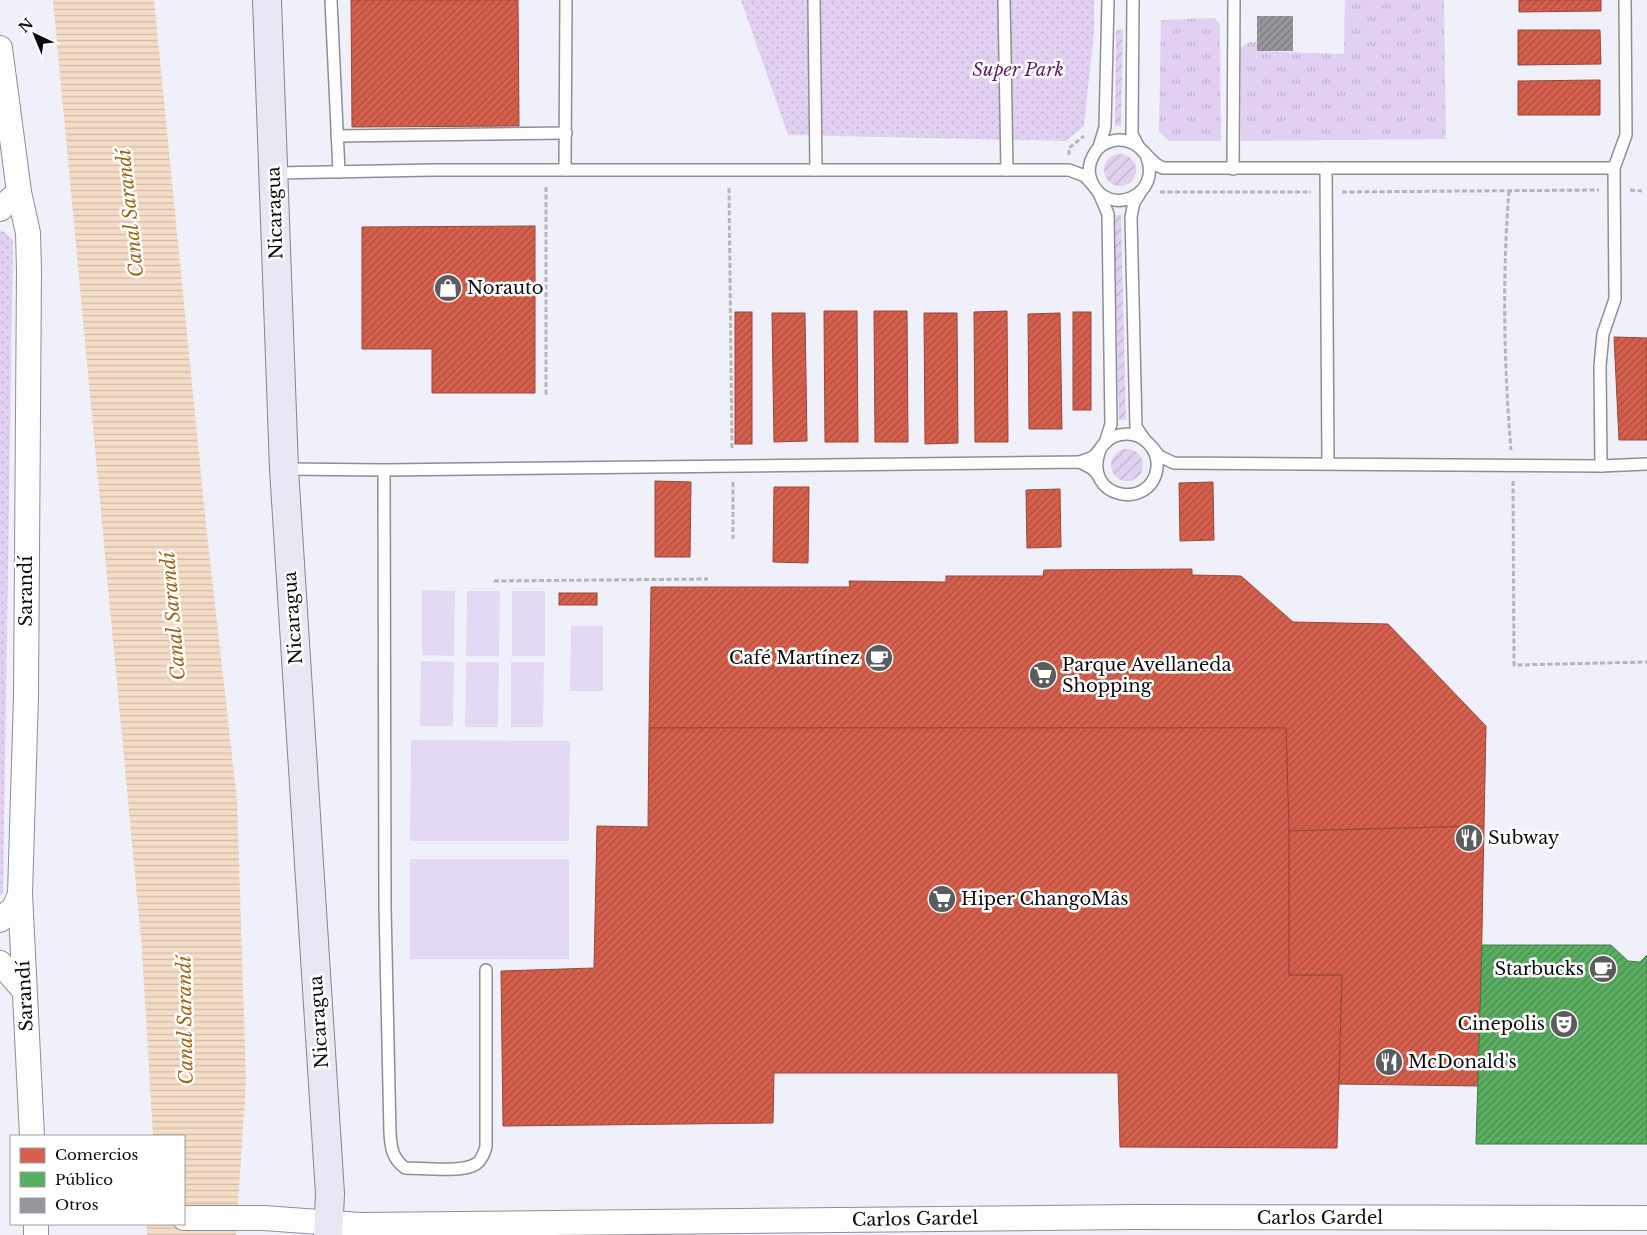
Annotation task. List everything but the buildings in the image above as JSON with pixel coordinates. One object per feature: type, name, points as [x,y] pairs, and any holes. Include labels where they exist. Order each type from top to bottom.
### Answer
[{"type":"main road","name":"Nicaragua","points":[[267,0],[284,469],[329,1228]]},
{"type":"street","name":"Sarandí","points":[[0,48],[19,192],[28,233],[26,696],[20,894],[32,1135]]},
{"type":"street","points":[[0,209],[19,192]]},
{"type":"street","points":[[0,920],[14,908],[20,894]]},
{"type":"street","points":[[0,963],[24,990]]},
{"type":"street","name":"Carlos Gardel","points":[[185,1218],[264,1218],[329,1228],[360,1225],[1360,1227],[1647,1218]]},
{"type":"lane","points":[[331,0],[339,172]]},
{"type":"lane","points":[[566,0],[566,170]]},
{"type":"lane","points":[[814,0],[816,170]]},
{"type":"lane","points":[[1004,0],[1007,170]]},
{"type":"lane","points":[[1098,475],[1096,458],[1111,424],[1108,214],[1089,170],[1105,127],[1108,0]]},
{"type":"lane","points":[[1133,0],[1132,134],[1152,162],[1163,168],[1614,168]]},
{"type":"lane","points":[[1233,168],[1234,0]]},
{"type":"lane","points":[[1601,466],[1600,366],[1603,334],[1615,299],[1614,168],[1626,135],[1625,0]]},
{"type":"lane","points":[[337,136],[566,133]]},
{"type":"lane","points":[[274,173],[566,170],[1069,170],[1082,166],[1097,150],[1110,141],[1130,141],[1142,149],[1150,171],[1145,187],[1134,202],[1131,217],[1136,427],[1156,456],[1155,476]]},
{"type":"lane","points":[[1069,170],[1085,176],[1096,188],[1114,200],[1125,201],[1134,197],[1163,168]]},
{"type":"lane","points":[[1326,168],[1328,463]]},
{"type":"lane","points":[[1080,462],[1093,457],[1102,447],[1120,435],[1129,434],[1148,444],[1159,456],[1174,463],[1601,466],[1647,464]]},
{"type":"lane","points":[[284,469],[384,470],[1080,462],[1087,464],[1111,491],[1121,495],[1131,495],[1141,491],[1149,485],[1155,476],[1174,463]]},
{"type":"lane","points":[[384,470],[384,907],[390,1132],[391,1152],[397,1162],[405,1168],[467,1168],[478,1163],[483,1156],[486,1147],[486,970]]},
{"type":"path","points":[[1069,170],[1069,148],[1078,143],[1088,131]]},
{"type":"path","points":[[546,395],[545,187],[554,187]]},
{"type":"path","points":[[719,188],[737,188]]},
{"type":"path","points":[[729,188],[733,539]]},
{"type":"path","points":[[1157,192],[1642,191]]},
{"type":"path","points":[[494,581],[708,579]]},
{"type":"green space","name":"Super Park","points":[[741,0],[1094,0],[1094,31],[1084,126],[1066,141],[788,135]]},
{"type":"green space","points":[[1345,0],[1444,0],[1446,139],[1241,141],[1240,48],[1250,42],[1257,42],[1257,51],[1344,54]]},
{"type":"green space","points":[[1215,18],[1220,25],[1221,141],[1169,141],[1159,132],[1161,20]]},
{"type":"green space","points":[[1116,30],[1123,30],[1121,126],[1115,126]]},
{"type":"green space","points":[[1120,154],[1131,159],[1136,170],[1131,181],[1120,186],[1109,181],[1104,170],[1109,159]]},
{"type":"green space","points":[[1114,215],[1121,215],[1126,420],[1119,420]]},
{"type":"green space","points":[[3,231],[13,240],[3,892],[0,896],[0,232]]},
{"type":"green space","points":[[1127,449],[1138,454],[1143,465],[1138,476],[1127,481],[1116,476],[1111,465],[1116,454]]},
{"type":"shaded area","points":[[422,590],[455,591],[454,656],[422,655]]},
{"type":"shaded area","points":[[467,591],[500,591],[499,656],[466,656]]},
{"type":"shaded area","points":[[512,591],[545,591],[545,656],[512,656]]},
{"type":"shaded area","points":[[571,626],[603,626],[603,691],[570,691]]},
{"type":"shaded area","points":[[421,661],[454,662],[453,726],[420,726]]},
{"type":"shaded area","points":[[466,662],[499,662],[498,727],[465,727]]},
{"type":"shaded area","points":[[511,662],[544,662],[543,727],[511,727]]},
{"type":"shaded area","points":[[411,740],[570,741],[569,841],[410,841]]},
{"type":"shaded area","points":[[410,859],[569,859],[569,959],[410,959]]},
{"type":"water","name":"Canal Sarandí","points":[[53,0],[154,0],[206,525],[237,800],[246,1082],[236,1235],[147,1235],[147,1225],[185,1225],[185,1135],[153,1135],[142,950]]},
{"type":"place","name":"Norauto","points":[[448,288]]},
{"type":"place","name":"Café Martínez","points":[[879,658]]},
{"type":"place","name":"Parque Avellaneda Shopping","points":[[1043,675]]},
{"type":"place","name":"Subway","points":[[1469,838]]},
{"type":"place","name":"Hiper ChangoMâs","points":[[942,899]]},
{"type":"place","name":"Starbucks","points":[[1603,969]]},
{"type":"place","name":"Cinepolis","points":[[1564,1024]]},
{"type":"place","name":"McDonald's","points":[[1389,1062]]}]
